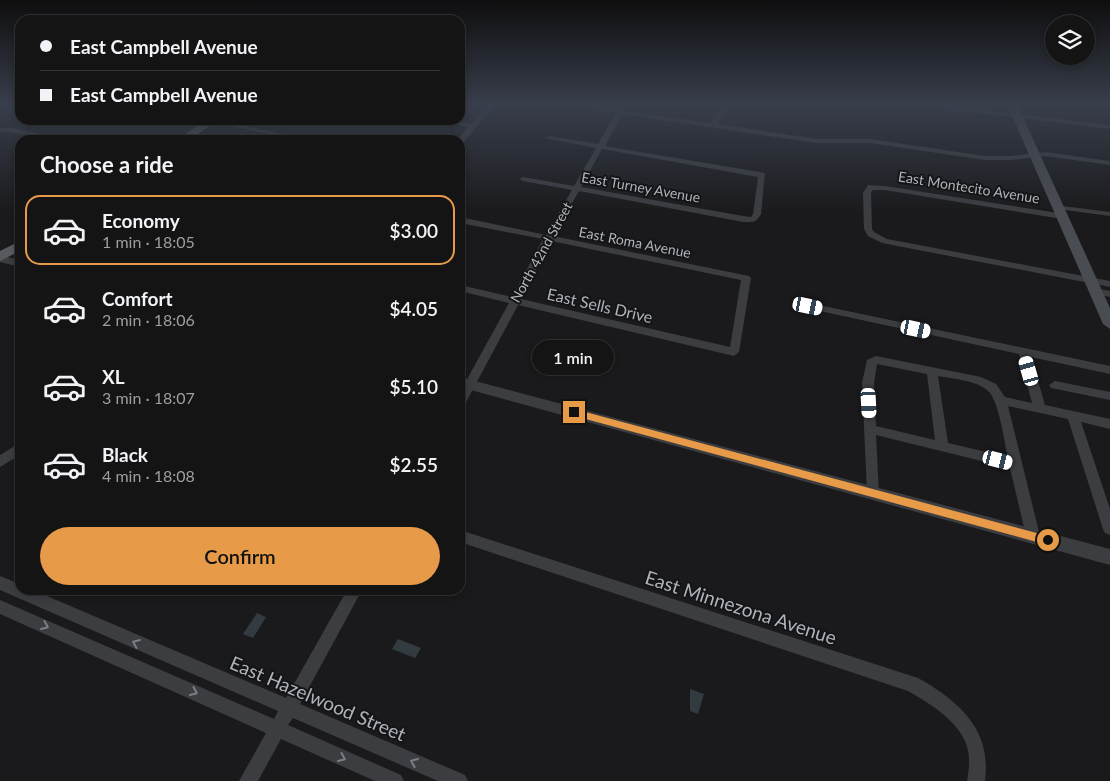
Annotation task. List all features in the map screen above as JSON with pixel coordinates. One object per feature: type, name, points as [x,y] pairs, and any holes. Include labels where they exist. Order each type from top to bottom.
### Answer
[{"type":"main road","points":[[1028,140],[1110,324]]},
{"type":"main road","points":[[0,258],[15,248]]},
{"type":"street","points":[[563,140],[600,147]]},
{"type":"street","name":"North 42nd Street","points":[[465,383],[515,300],[604,140]]},
{"type":"street","points":[[812,140],[870,141],[985,158],[1011,158],[1034,154],[1110,163]]},
{"type":"street","name":"East Turney Avenue","points":[[523,179],[754,220],[757,214],[762,175],[600,147]]},
{"type":"street","name":"East Montecito Avenue","points":[[1092,285],[884,241],[871,234],[868,229],[867,193],[870,187],[1060,211],[1110,214]]},
{"type":"street","name":"East Roma Avenue","points":[[465,221],[746,278],[734,352]]},
{"type":"street","points":[[0,258],[15,262]]},
{"type":"street","points":[[1092,285],[1110,284]]},
{"type":"street","points":[[1092,285],[1110,294]]},
{"type":"street","name":"East Sells Drive","points":[[465,289],[734,352]]},
{"type":"street","points":[[808,306],[1110,370]]},
{"type":"street","points":[[1024,352],[1040,409]]},
{"type":"street","points":[[873,493],[868,383],[870,363],[876,360],[932,370],[986,383],[996,391],[1001,400],[1033,536]]},
{"type":"street","points":[[932,370],[942,446]]},
{"type":"street","points":[[465,383],[1110,557]]},
{"type":"street","points":[[1056,384],[1110,396]]},
{"type":"street","points":[[1001,400],[1110,424]]},
{"type":"street","points":[[1073,416],[1110,529]]},
{"type":"street","points":[[870,429],[1017,464]]},
{"type":"street","points":[[0,462],[15,452]]},
{"type":"street","name":"East Minnezona Avenue","points":[[465,538],[912,684],[942,702],[960,719],[970,735],[978,758],[976,781]]},
{"type":"street","name":"East Hazelwood Street","points":[[0,584],[15,591]]},
{"type":"street","name":"East Hazelwood Street","points":[[25,595],[289,710],[459,781]]},
{"type":"street","points":[[248,781],[352,595]]},
{"type":"street","points":[[0,607],[395,781]]},
{"type":"street","points":[[148,671],[161,654]]},
{"type":"shaded area","points":[[257,613],[266,617],[253,638],[243,634]]},
{"type":"shaded area","points":[[398,639],[421,648],[415,658],[392,649]]},
{"type":"shaded area","points":[[690,689],[704,694],[698,714],[690,711]]},
{"type":"route","points":[[574,412],[1048,540]]}]
